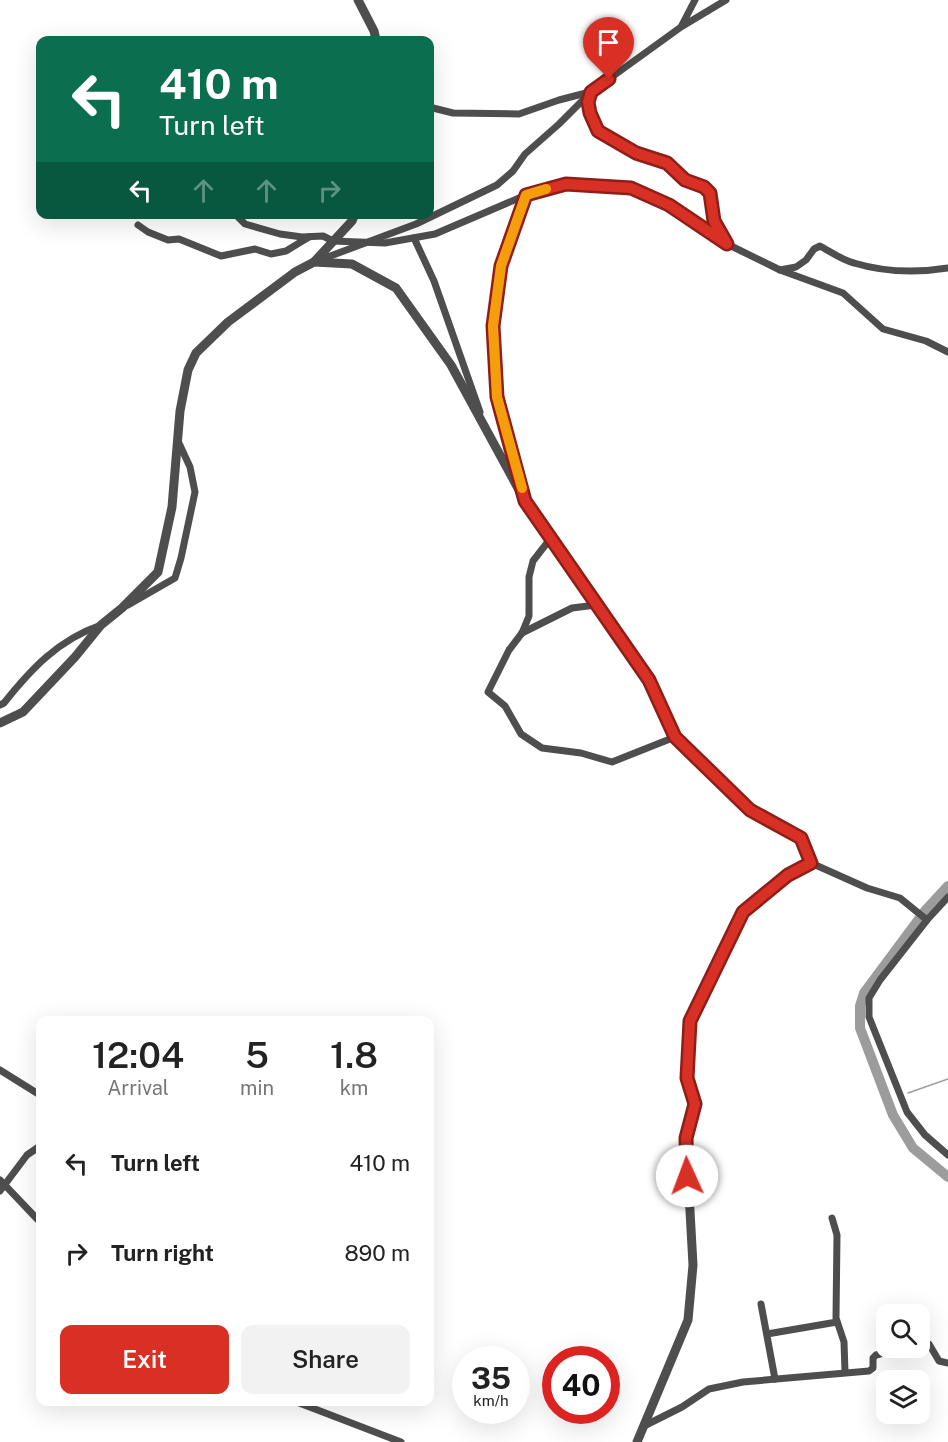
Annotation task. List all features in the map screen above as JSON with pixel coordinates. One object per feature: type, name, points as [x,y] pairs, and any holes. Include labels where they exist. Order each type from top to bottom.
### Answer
[{"type":"street","points":[[358,0],[375,36]]},
{"type":"street","points":[[681,27],[695,0]]},
{"type":"street","points":[[434,215],[497,185],[513,171],[525,154],[591,92],[681,27],[726,0]]},
{"type":"street","points":[[434,108],[453,113],[519,114],[591,92]]},
{"type":"street","points":[[591,92],[588,102],[598,131],[636,153],[667,163],[685,180],[704,187],[710,193],[714,221],[727,244]]},
{"type":"street","points":[[240,219],[244,224],[280,234],[323,236],[333,241],[385,243],[435,234],[526,195],[566,184],[631,188],[669,205],[727,244],[780,270],[843,294],[883,328],[926,341],[948,352]]},
{"type":"street","points":[[525,501],[497,397],[493,326],[501,266],[526,195]]},
{"type":"street","points":[[314,262],[352,219]]},
{"type":"street","points":[[0,723],[23,712],[75,657],[100,625],[122,608],[158,572],[172,507],[180,411],[186,380],[196,353],[228,322],[295,272],[361,243],[426,219]]},
{"type":"street","points":[[138,225],[168,240],[179,239],[221,256],[255,249],[271,254],[286,251],[309,237]]},
{"type":"street","points":[[414,238],[434,281],[484,425]]},
{"type":"street","points":[[780,270],[795,267],[820,246],[852,263],[890,270],[930,271],[948,268]]},
{"type":"street","points":[[314,262],[352,264],[396,288],[451,364],[525,501],[649,680],[675,737],[750,810],[801,838],[811,863],[867,888],[900,898],[923,917]]},
{"type":"street","points":[[122,608],[175,579],[195,492],[190,467],[177,438]]},
{"type":"street","points":[[550,539],[533,561],[530,577],[529,616],[522,633],[509,650],[488,692],[505,706],[521,734],[542,748],[581,753],[612,762],[675,737]]},
{"type":"street","points":[[522,633],[572,608],[596,605]]},
{"type":"street","points":[[0,705],[28,672],[49,655],[81,632],[100,625]]},
{"type":"street","points":[[637,1442],[688,1320],[693,1266],[686,1138],[695,1104],[687,1078],[690,1021],[743,912],[788,875],[811,863]]},
{"type":"street","points":[[948,897],[923,917],[880,980],[869,998],[868,1017],[907,1112],[925,1135],[948,1155]]},
{"type":"street","points":[[0,1070],[36,1092]]},
{"type":"street","points":[[0,1191],[2,1182],[27,1155],[36,1149]]},
{"type":"street","points":[[2,1182],[36,1218]]},
{"type":"street","points":[[832,1218],[837,1235],[837,1322],[844,1342],[845,1372]]},
{"type":"street","points":[[761,1304],[775,1378]]},
{"type":"street","points":[[767,1334],[837,1322]]},
{"type":"street","points":[[930,1346],[939,1361],[948,1363]]},
{"type":"street","points":[[644,1426],[682,1407],[709,1389],[775,1378],[869,1371],[873,1368],[873,1358],[876,1355]]},
{"type":"street","points":[[307,1406],[401,1442]]},
{"type":"waterway","points":[[948,886],[925,911],[864,993],[860,1006],[860,1028],[893,1115],[913,1148],[948,1177]]},
{"type":"waterway","points":[[908,1093],[948,1079]]},
{"type":"slow traffic","points":[[522,488],[497,397],[493,326],[501,266],[526,195],[546,189]]},
{"type":"route","points":[[609,79],[591,92],[588,102],[598,131],[636,153],[667,163],[685,180],[704,187],[710,193],[714,221],[727,244],[669,205],[631,188],[566,184],[526,195],[501,266],[493,326],[497,397],[525,501],[649,680],[675,737],[750,810],[801,838],[811,863],[788,875],[743,912],[690,1021],[687,1078],[695,1104],[686,1138],[687,1176]]}]
